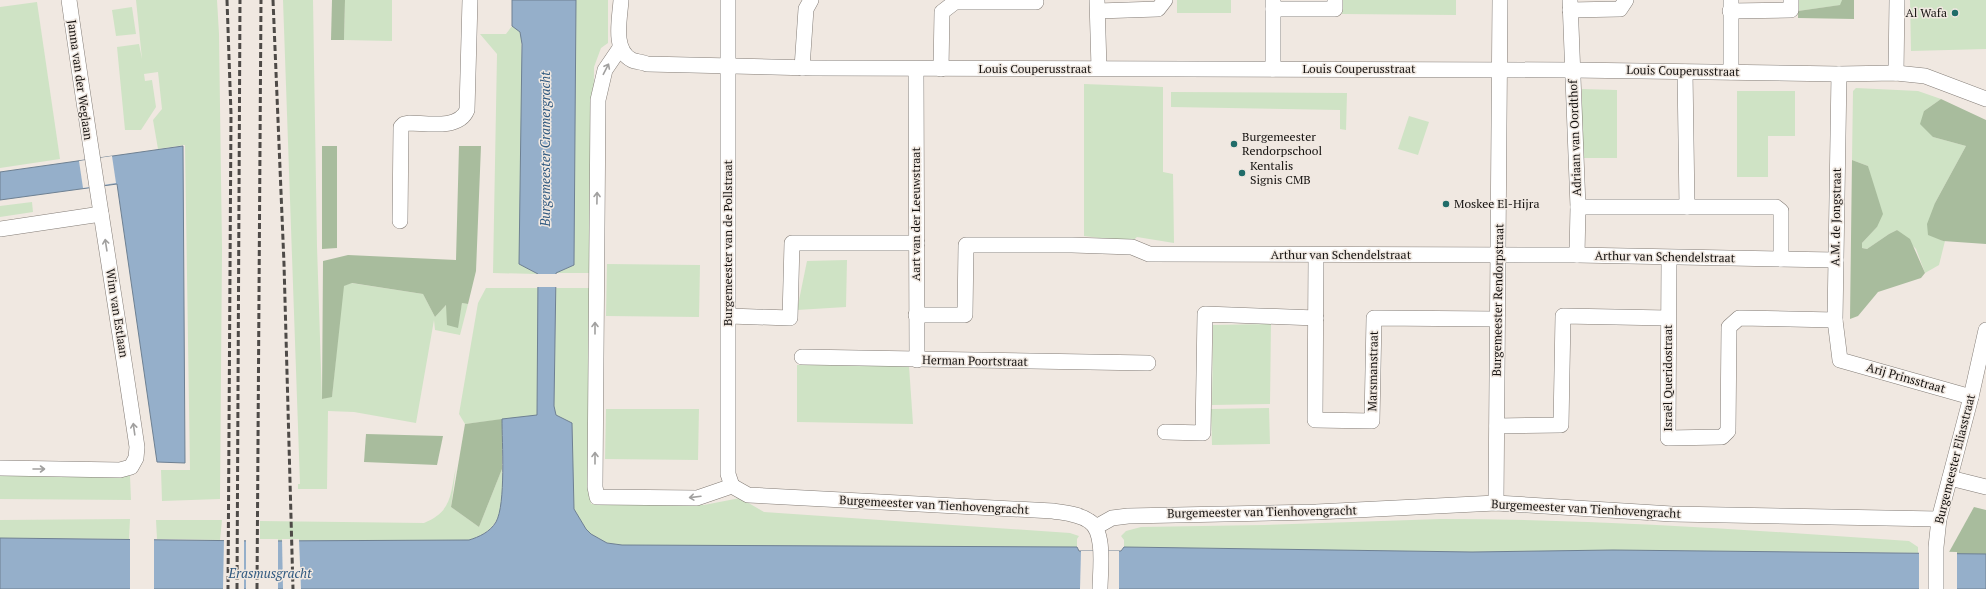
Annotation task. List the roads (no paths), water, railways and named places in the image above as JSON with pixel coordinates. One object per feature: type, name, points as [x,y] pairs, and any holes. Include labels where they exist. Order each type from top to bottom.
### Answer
[{"type":"street","name":"Janna van der Weglaan","points":[[69,0],[92,159]]},
{"type":"street","points":[[400,221],[402,127],[404,124],[409,123],[455,122],[465,116],[467,110],[470,0]]},
{"type":"street","points":[[621,0],[619,31],[620,48],[631,60],[647,64],[727,65]]},
{"type":"street","name":"Burgemeester van de Pollstraat","points":[[728,0],[728,474],[732,486]]},
{"type":"street","points":[[802,68],[806,9],[811,0]]},
{"type":"street","points":[[1099,68],[1098,5],[1158,9],[1165,0]]},
{"type":"street","points":[[1273,69],[1273,4],[1335,9],[1335,0]]},
{"type":"street","name":"Burgemeester Rendorpstraat","points":[[1496,503],[1500,0]]},
{"type":"street","points":[[1570,5],[1620,9],[1626,0]]},
{"type":"street","points":[[1731,72],[1730,6],[1791,10],[1791,0]]},
{"type":"street","points":[[1896,73],[1897,0]]},
{"type":"street","points":[[941,69],[942,12],[947,6],[955,1],[1036,2]]},
{"type":"street","name":"Adriaan van Oordthof","points":[[1570,5],[1578,207],[1577,255]]},
{"type":"street","points":[[620,48],[604,70],[598,100],[595,479],[597,497],[697,498],[732,486]]},
{"type":"street","name":"Louis Couperusstraat","points":[[727,65],[802,68],[916,69],[1099,68],[1572,70],[1839,74],[1896,73],[1925,76],[1986,99]]},
{"type":"street","name":"Aart van der Leeuwstraat","points":[[916,69],[917,360]]},
{"type":"street","points":[[1685,72],[1687,207]]},
{"type":"street","name":"A.M. de Jongstraat","points":[[1839,74],[1835,320],[1840,360]]},
{"type":"street","name":"Wim van Estlaan","points":[[0,468],[120,470],[131,467],[136,458],[137,447],[92,159]]},
{"type":"street","name":"Adriaan van Oordthof","points":[[1578,207],[1776,207],[1781,211],[1781,259]]},
{"type":"street","points":[[0,229],[101,214]]},
{"type":"street","points":[[729,316],[790,318],[792,243],[916,242]]},
{"type":"street","name":"Arthur van Schendelstraat","points":[[916,315],[964,315],[966,245],[1072,245],[1132,247],[1149,254],[1577,255],[1668,258],[1836,260]]},
{"type":"street","name":"Marsmanstraat","points":[[1316,255],[1315,420],[1372,422],[1374,318],[1497,319]]},
{"type":"street","name":"Israël Queridostraat","points":[[1668,258],[1668,438],[1722,437],[1728,430],[1729,327],[1739,318],[1835,320]]},
{"type":"street","points":[[1165,432],[1203,433],[1205,314],[1316,318]]},
{"type":"street","points":[[1497,426],[1561,425],[1563,316],[1668,318]]},
{"type":"street","name":"Burgemeester Eliasstraat","points":[[1936,589],[1936,547],[1939,519],[1971,397],[1986,330]]},
{"type":"street","name":"Herman Poortstraat","points":[[802,357],[917,360],[1148,362]]},
{"type":"street","name":"Arij Prinsstraat","points":[[1840,360],[1971,397]]},
{"type":"street","points":[[1950,478],[1986,487]]},
{"type":"street","name":"Burgemeester van Tienhovengracht","points":[[732,486],[748,495],[1053,511],[1090,521],[1096,528],[1112,518],[1128,516],[1316,512],[1496,503],[1672,514],[1939,519]]},
{"type":"street","points":[[1096,528],[1100,540],[1100,589]]},
{"type":"water","points":[[512,0],[576,0],[574,265],[556,273],[554,406],[556,415],[572,423],[574,509],[586,529],[591,534],[607,543],[622,545],[1077,547],[1079,551],[1121,551],[1124,547],[1472,552],[1613,550],[1986,554],[1986,589],[0,589],[0,538],[260,541],[469,540],[484,534],[494,526],[501,502],[503,457],[502,419],[537,415],[538,274],[519,264],[522,44],[520,32],[512,26]]},
{"type":"water","points":[[183,146],[185,463],[157,462],[117,184],[0,200],[0,172]]},
{"type":"railway","points":[[227,0],[231,114],[228,589]]},
{"type":"railway","points":[[237,589],[240,0]]},
{"type":"railway","points":[[257,589],[261,0]]},
{"type":"railway","points":[[273,0],[284,264],[293,589]]},
{"type":"place","name":"Al Wafa","points":[[1955,13]]},
{"type":"place","name":"Burgemeester Rendorpschool","points":[[1234,144]]},
{"type":"place","name":"Kentalis Signis CMB","points":[[1242,173]]},
{"type":"place","name":"Moskee El-Hijra","points":[[1446,204]]},
{"type":"water label","name":"Burgemeester Cramergracht","points":[[545,149]]},
{"type":"water label","name":"Erasmusgracht","points":[[270,573]]}]
